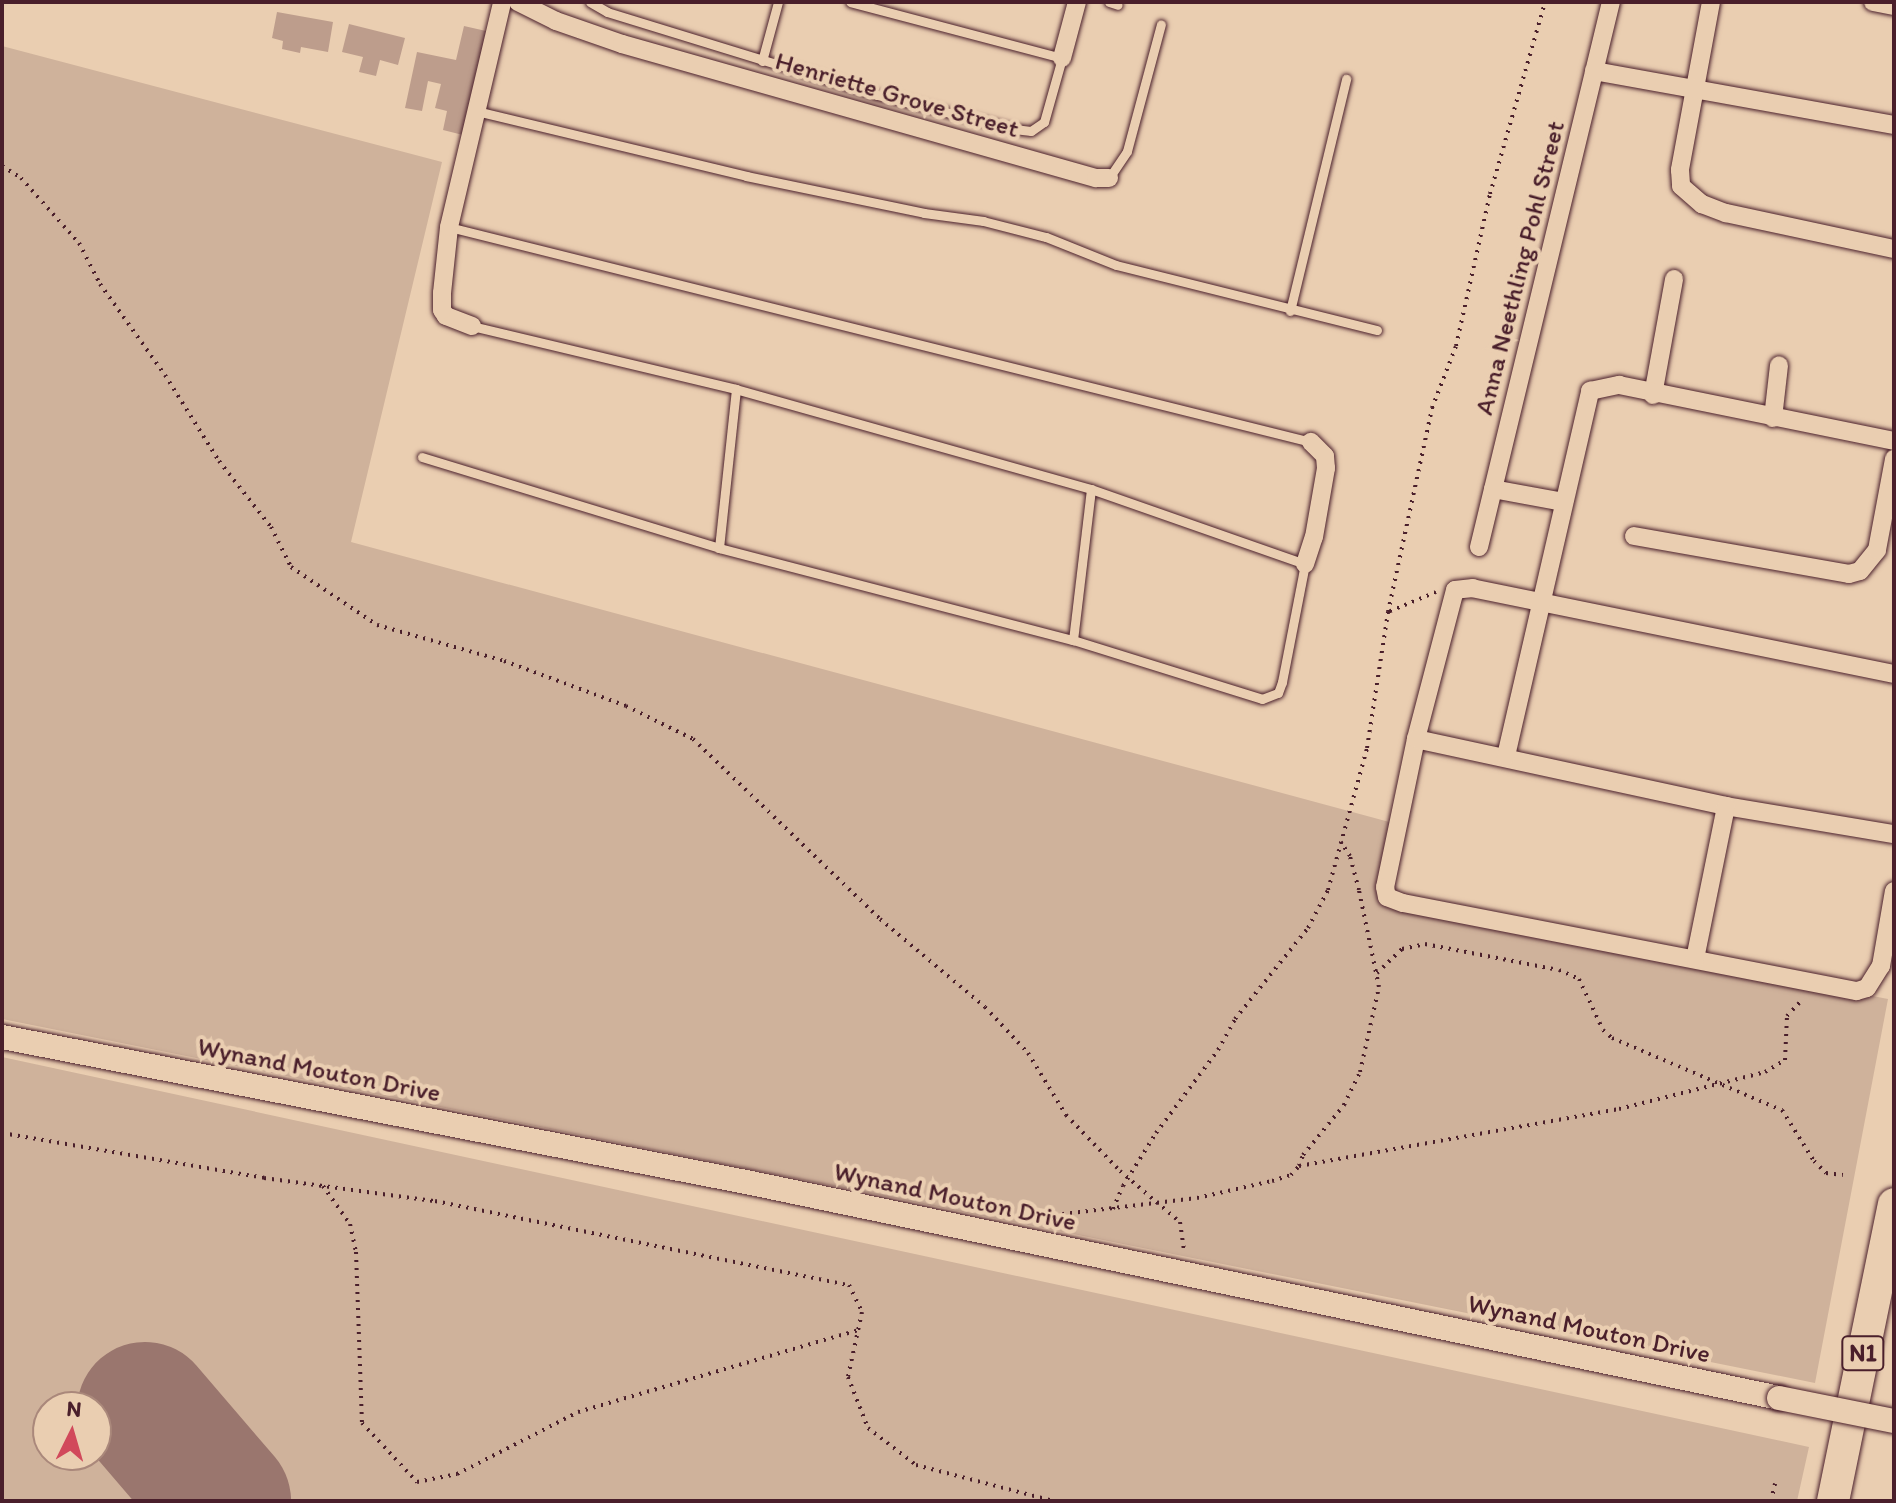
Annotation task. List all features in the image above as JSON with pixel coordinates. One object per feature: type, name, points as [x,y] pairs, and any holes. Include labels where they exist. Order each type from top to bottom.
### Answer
[{"type":"highway","name":"N1","points":[[1833,1501],[1894,1204]]},
{"type":"street","points":[[472,326],[454,321],[442,310],[449,227],[502,2]]},
{"type":"street","name":"Henriette Grove Street","points":[[518,2],[556,21],[622,44],[1096,178],[1109,178]]},
{"type":"street","points":[[1062,58],[1077,2]]},
{"type":"street","name":"Anna Neethling Pohl Street","points":[[1479,547],[1611,2]]},
{"type":"street","points":[[1711,2],[1680,170],[1681,186],[1688,195],[1726,213],[1894,249]]},
{"type":"street","points":[[1873,2],[1894,6]]},
{"type":"street","points":[[1594,71],[1894,125]]},
{"type":"street","points":[[1653,395],[1674,279]]},
{"type":"street","points":[[1773,418],[1779,365]]},
{"type":"street","points":[[1506,756],[1590,391],[1619,385],[1653,395],[1894,441]]},
{"type":"street","points":[[1305,564],[1314,537],[1326,468],[1325,456],[1311,442]]},
{"type":"street","points":[[1634,536],[1849,574],[1860,571],[1877,550],[1894,459]]},
{"type":"street","points":[[1493,489],[1563,502]]},
{"type":"street","points":[[1894,674],[1473,588],[1459,589],[1452,594],[1416,739],[1387,875],[1387,897],[1403,903],[1846,990],[1867,988],[1881,966],[1894,891]]},
{"type":"street","points":[[1416,739],[1726,806],[1894,834]]},
{"type":"street","points":[[1695,959],[1726,806]]},
{"type":"street","name":"Wynand Mouton Drive","points":[[2,1037],[736,1180],[1894,1421]]},
{"type":"lane","points":[[590,2],[607,12],[762,61],[987,124],[1031,131],[1038,129],[1049,112],[1062,58],[850,2]]},
{"type":"lane","points":[[762,61],[778,2]]},
{"type":"lane","name":"Henriette Grove Street","points":[[1109,178],[1127,151],[1161,24]]},
{"type":"lane","points":[[1290,311],[1346,79]]},
{"type":"lane","points":[[476,111],[746,176],[924,213],[983,221],[1046,237],[1116,265],[1290,311],[1377,330]]},
{"type":"lane","points":[[449,227],[1311,442]]},
{"type":"lane","points":[[422,457],[719,548],[1073,640],[1262,699],[1271,697],[1282,682],[1305,564],[1091,489],[736,389],[472,326]]},
{"type":"lane","points":[[719,548],[736,389]]},
{"type":"lane","points":[[1073,640],[1091,489]]},
{"type":"path","points":[[1113,1209],[1156,1133],[1218,1050],[1235,1019],[1308,928],[1328,890],[1367,748],[1388,612],[1432,408],[1456,346],[1497,167],[1545,2]]},
{"type":"path","points":[[2,166],[21,178],[79,243],[100,284],[165,375],[219,461],[271,527],[291,567],[377,625],[504,661],[626,706],[693,739],[880,919],[985,1007],[1028,1053],[1066,1115],[1180,1222],[1184,1252]]},
{"type":"path","points":[[1388,612],[1438,592],[1452,594]]},
{"type":"path","points":[[1038,1217],[1157,1203],[1272,1181],[1291,1175],[1299,1166],[1303,1155],[1344,1105],[1360,1072],[1377,1003],[1377,973],[1359,890],[1350,856],[1341,842]]},
{"type":"path","points":[[1377,973],[1402,949],[1425,944],[1559,970],[1579,979],[1603,1030],[1612,1038],[1782,1110],[1814,1161],[1826,1173],[1843,1175]]},
{"type":"path","points":[[1299,1166],[1541,1120],[1619,1109],[1765,1072],[1785,1060],[1787,1016],[1805,996]]},
{"type":"path","points":[[2,1133],[323,1186],[435,1201],[849,1285],[862,1312],[848,1377],[868,1428],[916,1465],[1053,1501]]},
{"type":"path","points":[[323,1186],[350,1224],[356,1252],[362,1423],[417,1482],[457,1474],[578,1412],[858,1330]]},
{"type":"path","points":[[1771,1501],[1775,1483]]},
{"type":"shaded area","points":[[2,46],[442,162],[351,542],[1393,823],[1378,899],[1888,999],[1815,1383],[2,1019]]},
{"type":"shaded area","points":[[2,1057],[1809,1447],[1797,1501],[2,1501]]},
{"type":"building","points":[[277,12],[333,22],[328,52],[301,47],[300,53],[282,49],[283,41],[272,38]]},
{"type":"building","points":[[349,24],[405,38],[398,65],[380,60],[376,76],[359,72],[363,57],[342,52]]},
{"type":"building","points":[[464,26],[486,31],[463,135],[443,130],[447,111],[435,108],[441,84],[428,81],[422,111],[405,108],[417,52],[456,60]]},
{"type":"runway","points":[[145,1410],[223,1501]]}]
